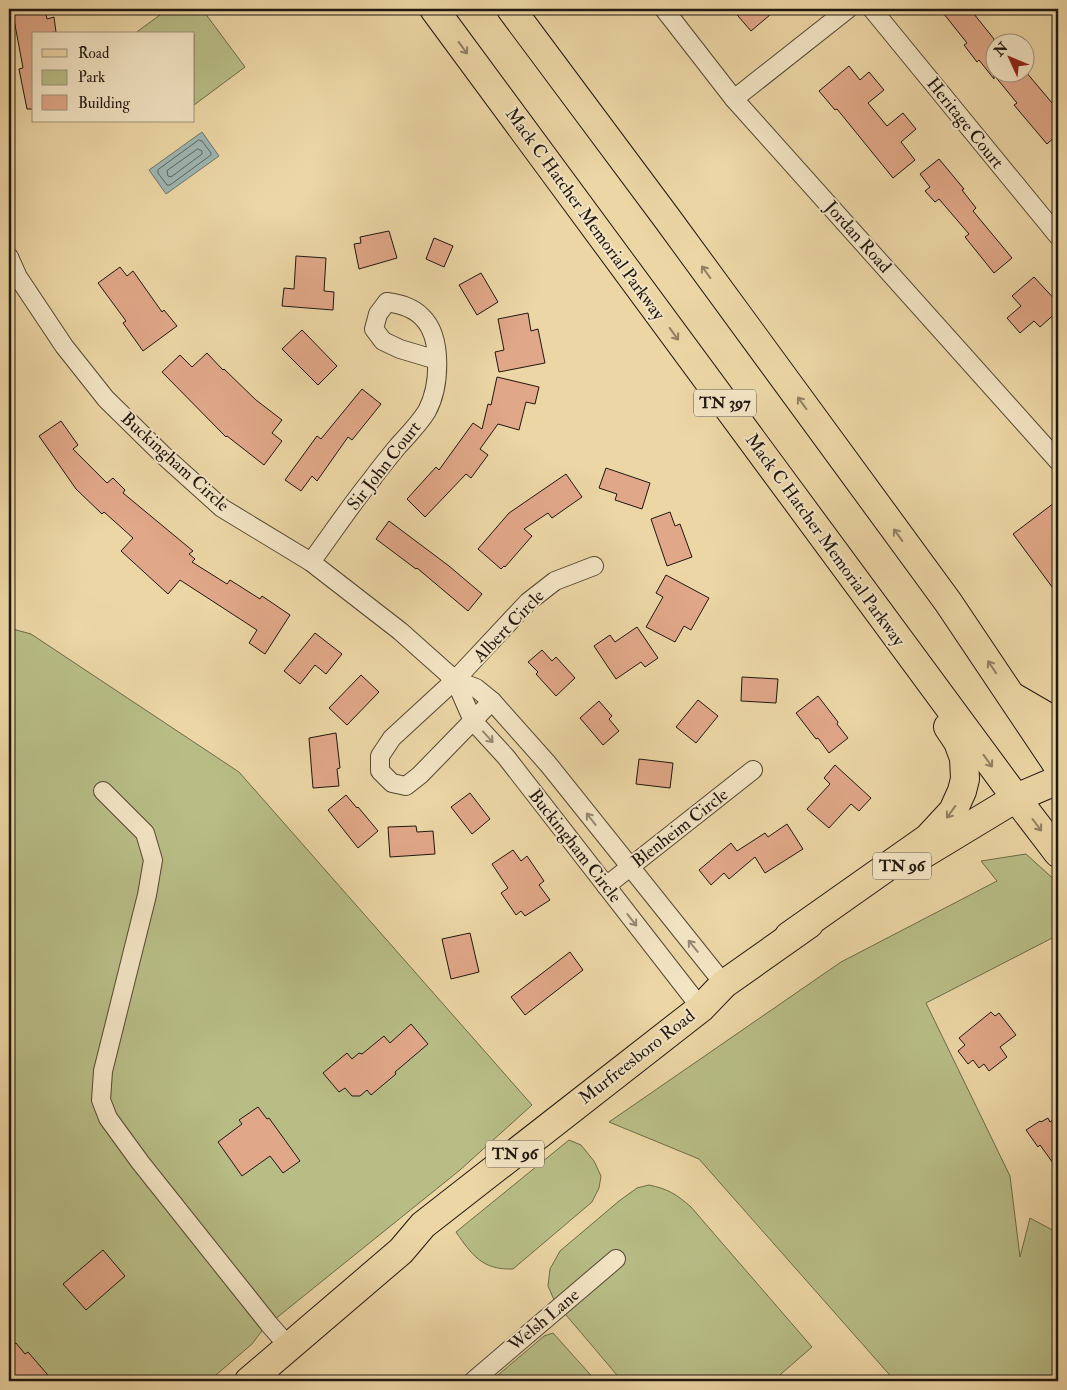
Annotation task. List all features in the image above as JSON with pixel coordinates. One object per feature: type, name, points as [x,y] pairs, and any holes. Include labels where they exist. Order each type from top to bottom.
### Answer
[{"type":"main road","name":"Mack C Hatcher Memorial Parkway","points":[[434,9],[1058,853]]},
{"type":"main road","points":[[511,9],[666,216],[936,586],[1058,766]]},
{"type":"main road","points":[[789,936],[928,838],[953,811],[965,779],[964,758],[958,742],[932,703],[834,573],[830,546]]},
{"type":"main road","points":[[1013,697],[1046,716],[1058,720]]},
{"type":"main road","name":"Murfreesboro Road","points":[[249,1381],[401,1251],[423,1226],[701,1008],[724,984],[789,936],[860,891],[1016,798],[1058,780]]},
{"type":"street","name":"Jordan Road","points":[[664,9],[734,99],[1058,460]]},
{"type":"street","points":[[734,99],[848,9]]},
{"type":"street","name":"Heritage Court","points":[[872,9],[1058,236]]},
{"type":"street","name":"Buckingham Circle","points":[[9,257],[13,280],[64,346],[100,391],[162,454],[222,508],[310,562],[400,631],[456,680],[476,688],[492,701],[548,764],[724,984]]},
{"type":"street","name":"Sir John Court","points":[[310,562],[366,485],[428,410],[435,388],[437,360]]},
{"type":"street","name":"Albert Circle","points":[[473,721],[420,776],[406,786],[392,783],[380,771],[380,756],[392,738],[456,680],[528,602],[555,581],[594,566]]},
{"type":"street","name":"Buckingham Circle","points":[[456,680],[473,721],[506,757],[701,1008]]},
{"type":"street","points":[[473,721],[492,701]]},
{"type":"street","name":"Blenheim Circle","points":[[606,886],[753,770]]},
{"type":"street","points":[[103,790],[145,833],[153,860],[147,894],[103,1071],[101,1100],[108,1118],[140,1162],[269,1324],[290,1347]]},
{"type":"street","name":"Welsh Lane","points":[[472,1381],[616,1259]]},
{"type":"green space","points":[[168,9],[202,9],[245,67],[195,104],[195,32],[137,32]]},
{"type":"green space","points":[[9,628],[31,634],[239,772],[532,1105],[460,1170],[269,1324],[252,1344],[209,1381],[9,1381]]},
{"type":"green space","points":[[1026,854],[1058,883],[1058,935],[926,1003],[1010,1176],[1020,1257],[1030,1218],[1058,1233],[1058,1381],[895,1381],[699,1159],[609,1122],[841,962],[997,881],[981,861]]},
{"type":"green space","points":[[569,1140],[581,1145],[594,1161],[601,1176],[599,1188],[592,1202],[513,1269],[493,1267],[479,1260],[467,1248],[456,1232]]},
{"type":"green space","points":[[649,1185],[671,1193],[691,1207],[812,1347],[773,1381],[622,1381],[555,1302],[548,1286],[550,1269],[560,1251],[619,1201],[637,1188]]},
{"type":"green space","points":[[553,1333],[596,1381],[491,1381],[544,1336]]},
{"type":"water","points":[[202,132],[219,156],[166,194],[149,170]]},
{"type":"building","points":[[45,9],[47,19],[54,17],[56,32],[32,32],[32,109],[27,109],[19,69],[23,68],[13,14]]},
{"type":"building","points":[[732,9],[777,9],[751,31]]},
{"type":"building","points":[[940,9],[970,9],[988,32],[984,32],[984,66],[979,60],[977,62],[964,45],[967,43]]},
{"type":"building","points":[[849,66],[860,80],[869,72],[884,90],[868,103],[887,126],[903,113],[916,129],[901,142],[915,160],[893,178],[837,109],[835,110],[819,91]]},
{"type":"building","points":[[1000,82],[1034,82],[1058,110],[1058,134],[1047,144],[1014,105],[1017,103]]},
{"type":"building","points":[[939,159],[964,189],[962,190],[976,208],[973,211],[1012,258],[994,273],[965,237],[969,234],[939,199],[935,202],[925,191],[930,187],[920,174]]},
{"type":"building","points":[[389,231],[397,258],[359,269],[354,244],[361,243],[360,237]]},
{"type":"building","points":[[434,238],[453,246],[444,267],[426,259]]},
{"type":"building","points":[[296,256],[326,258],[324,291],[334,292],[333,310],[282,306],[284,288],[294,289]]},
{"type":"building","points":[[120,267],[127,276],[133,271],[162,312],[164,310],[177,326],[143,351],[123,323],[126,321],[98,283]]},
{"type":"building","points":[[481,273],[498,302],[477,315],[459,285]]},
{"type":"building","points":[[1034,277],[1058,303],[1058,311],[1040,327],[1034,321],[1020,333],[1007,318],[1021,306],[1012,296]]},
{"type":"building","points":[[528,313],[531,331],[538,329],[545,363],[499,372],[495,352],[504,350],[498,319]]},
{"type":"building","points":[[302,330],[337,366],[318,385],[282,349]]},
{"type":"building","points":[[207,353],[256,400],[282,420],[272,433],[282,441],[264,465],[226,437],[162,372],[180,355],[192,367]]},
{"type":"building","points":[[497,377],[539,387],[535,404],[526,402],[519,430],[498,424],[480,449],[488,455],[471,478],[466,474],[425,517],[407,499],[436,467],[439,470],[473,423],[482,429],[488,404],[491,405]]},
{"type":"building","points":[[362,389],[381,404],[352,440],[348,437],[317,481],[312,476],[301,491],[285,480],[317,436],[321,439]]},
{"type":"building","points":[[61,421],[78,445],[73,449],[107,483],[113,478],[125,490],[123,493],[193,551],[189,554],[195,559],[192,562],[227,584],[230,580],[260,599],[262,596],[290,615],[265,654],[249,643],[257,630],[180,580],[168,594],[121,551],[133,538],[104,512],[102,514],[76,489],[39,436]]},
{"type":"building","points":[[606,468],[650,483],[642,509],[615,500],[617,494],[599,488]]},
{"type":"building","points":[[566,474],[582,497],[552,518],[548,513],[524,529],[532,536],[505,567],[501,569],[478,549],[509,513]]},
{"type":"building","points":[[1058,500],[1058,595],[1013,534]]},
{"type":"building","points":[[670,512],[675,526],[680,524],[692,557],[667,566],[651,519]]},
{"type":"building","points":[[389,521],[449,566],[482,594],[468,611],[417,568],[376,539]]},
{"type":"building","points":[[666,575],[709,598],[691,630],[684,626],[675,642],[646,627],[663,597],[656,593]]},
{"type":"building","points":[[637,627],[658,658],[645,667],[641,662],[616,679],[594,646],[610,635],[615,642]]},
{"type":"building","points":[[315,633],[342,654],[326,674],[315,665],[300,684],[284,671]]},
{"type":"building","points":[[542,650],[552,661],[556,657],[575,678],[556,696],[528,662]]},
{"type":"building","points":[[361,675],[379,692],[347,725],[329,708]]},
{"type":"building","points":[[742,677],[778,679],[776,703],[741,701]]},
{"type":"building","points":[[818,696],[848,738],[829,753],[796,713]]},
{"type":"building","points":[[698,700],[718,716],[696,743],[676,727]]},
{"type":"building","points":[[599,701],[612,716],[609,719],[619,731],[603,745],[580,718]]},
{"type":"building","points":[[336,733],[340,768],[337,769],[339,786],[313,788],[309,738]]},
{"type":"building","points":[[639,759],[673,763],[670,788],[636,784]]},
{"type":"building","points":[[835,765],[871,798],[859,811],[851,804],[829,828],[807,809],[830,784],[824,778]]},
{"type":"building","points":[[470,793],[490,819],[472,834],[451,807]]},
{"type":"building","points":[[346,795],[378,831],[358,848],[328,810]]},
{"type":"building","points":[[787,824],[803,849],[765,873],[755,857],[729,879],[724,873],[711,885],[699,870],[731,843],[737,851],[765,833],[768,837]]},
{"type":"building","points":[[416,826],[417,832],[433,831],[435,854],[390,857],[388,827]]},
{"type":"building","points":[[513,850],[521,861],[527,856],[544,881],[539,885],[550,900],[525,916],[521,911],[516,915],[501,893],[508,888],[492,864]]},
{"type":"building","points":[[470,933],[479,972],[451,979],[442,939]]},
{"type":"building","points":[[570,952],[583,970],[525,1015],[511,997]]},
{"type":"building","points":[[991,1012],[995,1016],[999,1013],[1016,1035],[1000,1047],[1007,1057],[989,1071],[984,1064],[979,1068],[973,1060],[968,1064],[958,1051],[965,1045],[959,1038]]},
{"type":"building","points":[[411,1024],[428,1044],[371,1095],[367,1090],[360,1096],[352,1096],[345,1088],[339,1092],[323,1073],[347,1053],[352,1059],[359,1053],[362,1054],[384,1036],[390,1043]]},
{"type":"building","points":[[258,1107],[267,1119],[269,1118],[300,1161],[283,1173],[270,1156],[242,1176],[218,1142],[242,1124],[239,1120]]},
{"type":"building","points":[[1058,1116],[1058,1170],[1040,1145],[1038,1147],[1026,1130],[1040,1121],[1048,1118],[1050,1122]]},
{"type":"building","points":[[103,1250],[125,1276],[86,1310],[63,1284]]},
{"type":"building","points":[[16,1343],[25,1354],[28,1352],[53,1381],[9,1381],[9,1349]]}]
